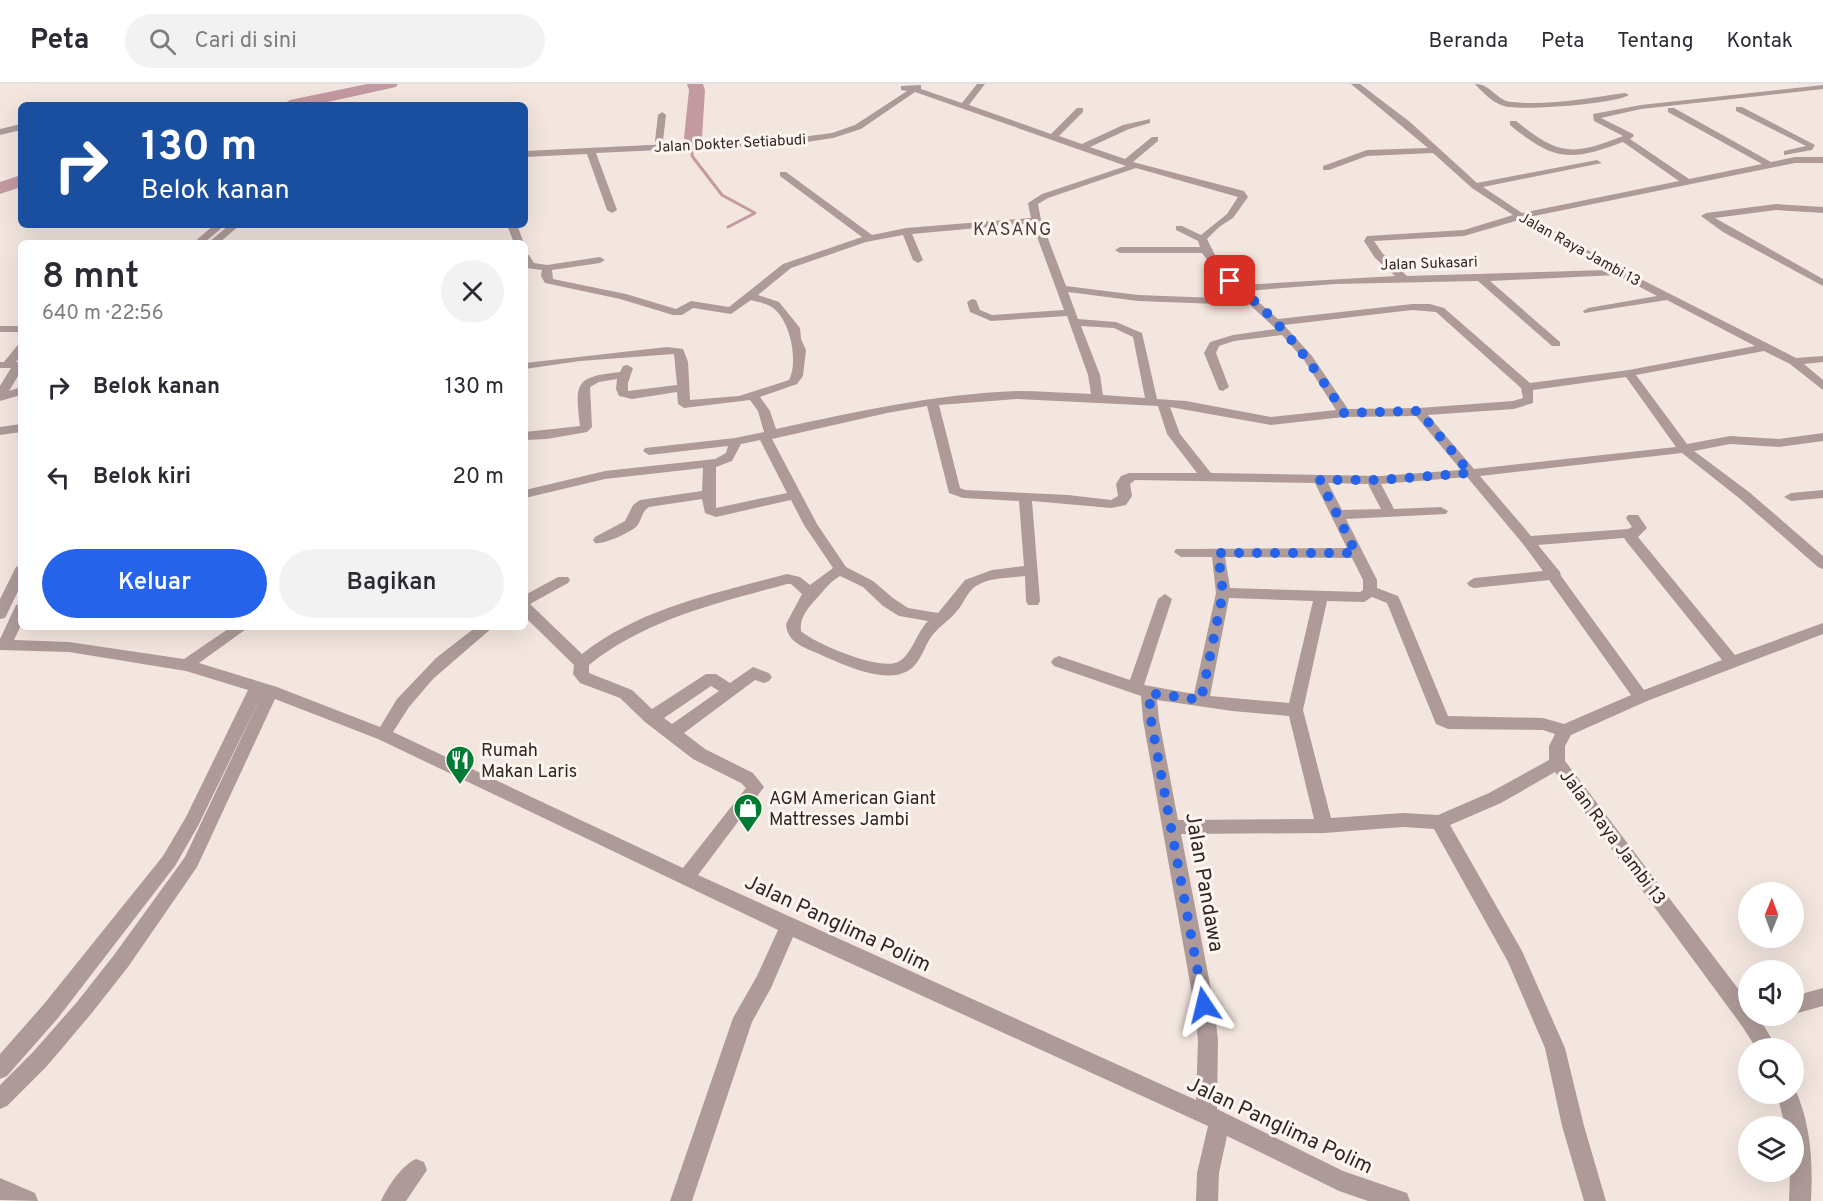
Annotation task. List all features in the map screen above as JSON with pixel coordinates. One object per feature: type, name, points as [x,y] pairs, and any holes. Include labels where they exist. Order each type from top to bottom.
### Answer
[{"type":"street","points":[[963,107],[981,84]]},
{"type":"street","name":"Jalan Raya Jambi 13","points":[[1355,84],[1407,124],[1475,186],[1520,216],[1619,272],[1766,347],[1794,363],[1823,386]]},
{"type":"street","points":[[1480,84],[1486,84]]},
{"type":"street","points":[[1480,84],[1501,102],[1509,105],[1566,104],[1625,95],[1618,88]]},
{"type":"street","points":[[912,87],[1131,165],[1240,193],[1243,197],[1230,216],[1216,225],[1204,244]]},
{"type":"street","name":"Jalan Dokter Setiabudi","points":[[528,154],[803,138],[847,131],[912,87]]},
{"type":"street","points":[[1513,123],[1562,153],[1630,136],[1596,117],[1641,107],[1823,87]]},
{"type":"street","points":[[1406,280],[1379,256],[1368,241],[1371,238],[1435,238],[1480,231],[1520,216],[1687,182],[1766,162],[1809,148],[1811,145],[1739,109]]},
{"type":"street","points":[[1053,137],[1080,110]]},
{"type":"street","points":[[1671,110],[1766,162],[1800,159],[1823,160]]},
{"type":"street","points":[[659,141],[662,115]]},
{"type":"street","points":[[1083,147],[1126,127],[1147,121]]},
{"type":"street","points":[[0,132],[18,128]]},
{"type":"street","points":[[1096,398],[1094,375],[1060,288],[1033,206],[1035,200],[1131,165],[1142,148],[1155,139]]},
{"type":"street","points":[[1624,139],[1687,182]]},
{"type":"street","name":"Jalan Dokter Setiabudi","points":[[528,149],[659,141],[685,143]]},
{"type":"street","points":[[590,150],[612,210]]},
{"type":"street","points":[[1326,168],[1367,153],[1433,150]]},
{"type":"street","points":[[1475,186],[1597,163]]},
{"type":"street","points":[[783,174],[870,238]]},
{"type":"street","points":[[1823,210],[1769,208],[1706,216],[1726,230],[1823,283]]},
{"type":"street","points":[[547,268],[546,276],[549,280],[673,312],[678,313],[692,304],[732,311],[787,266],[816,254],[870,238],[906,231],[1036,220]]},
{"type":"street","points":[[202,240],[216,228]]},
{"type":"street","points":[[217,240],[231,228]]},
{"type":"street","points":[[1179,228],[1204,244],[1220,273],[1281,326],[1313,365],[1344,413]]},
{"type":"street","points":[[906,231],[918,260]]},
{"type":"street","points":[[1120,250],[1204,244]]},
{"type":"street","points":[[528,263],[547,268],[600,260]]},
{"type":"street","name":"Jalan Sukasari","points":[[1240,288],[1326,280],[1406,280],[1619,272]]},
{"type":"street","points":[[1480,277],[1556,344]]},
{"type":"street","points":[[1060,288],[1138,298],[1218,301]]},
{"type":"street","points":[[528,366],[580,358],[667,350],[679,351],[684,404],[753,396],[793,382],[797,376],[800,350],[795,339],[794,328],[775,304],[750,296]]},
{"type":"street","points":[[1588,311],[1668,297]]},
{"type":"street","points":[[972,302],[975,312],[991,318],[1072,317],[1119,325],[1138,335],[1157,403],[1167,424],[1175,438],[1206,476]]},
{"type":"street","points":[[649,451],[735,441],[887,409],[932,402],[1017,395],[1157,403],[1271,421],[1344,413],[1419,411],[1525,403],[1529,400],[1527,387],[1480,347],[1455,321],[1440,310],[1430,307],[1337,314],[1233,338],[1214,345],[1210,353],[1223,387]]},
{"type":"street","points":[[0,329],[18,329]]},
{"type":"street","points":[[1527,387],[1629,373],[1766,347]]},
{"type":"street","points":[[4,365],[18,351]]},
{"type":"street","points":[[628,354],[628,365],[621,387],[623,393],[628,395],[681,388]]},
{"type":"street","points":[[1794,363],[1823,359]]},
{"type":"street","points":[[0,397],[18,367]]},
{"type":"street","points":[[1629,373],[1683,448],[1744,495],[1823,564]]},
{"type":"street","points":[[528,436],[583,429],[586,427],[582,393],[586,384],[598,378],[624,375]]},
{"type":"street","points":[[0,397],[18,392]]},
{"type":"street","points":[[753,396],[764,411],[767,435],[811,525],[841,570],[868,584],[888,602],[904,612],[938,618]]},
{"type":"street","points":[[932,402],[954,490],[963,494],[1068,499],[1111,504],[1121,502],[1125,496],[1123,484],[1126,479],[1134,476],[1372,480],[1470,473],[1662,453],[1730,440],[1779,443],[1823,437]]},
{"type":"street","points":[[1419,411],[1528,541],[1641,697]]},
{"type":"street","points":[[0,431],[18,428]]},
{"type":"street","points":[[528,493],[605,475],[710,465],[727,460],[733,454],[735,441]]},
{"type":"street","points":[[710,465],[708,494],[710,510],[716,513],[796,495]]},
{"type":"street","points":[[1223,593],[1364,597],[1370,591],[1370,580],[1320,480]]},
{"type":"street","points":[[1372,480],[1390,513]]},
{"type":"street","points":[[600,540],[631,524],[638,508],[645,503],[708,494]]},
{"type":"street","points":[[1791,498],[1823,494]]},
{"type":"street","points":[[1025,497],[1033,601]]},
{"type":"street","points":[[1337,515],[1441,511]]},
{"type":"street","points":[[1528,541],[1631,534],[1640,528],[1633,518]]},
{"type":"street","points":[[1631,534],[1631,538],[1732,662]]},
{"type":"street","points":[[1181,552],[1356,553]]},
{"type":"street","points":[[1201,700],[1223,593],[1218,553]]},
{"type":"street","points":[[841,570],[825,578],[793,622],[794,631],[801,640],[857,663],[886,670],[900,669],[909,662],[938,618],[950,611],[963,589],[971,583],[990,576],[1032,570]]},
{"type":"street","points":[[1474,583],[1554,575]]},
{"type":"street","points":[[0,614],[18,576]]},
{"type":"street","points":[[686,877],[756,787],[747,778],[699,754],[651,718],[626,694],[585,679],[581,674],[582,663],[601,648],[652,621],[753,589],[788,579],[795,580],[812,595]]},
{"type":"street","points":[[528,599],[563,580]]},
{"type":"street","points":[[1370,591],[1393,600],[1442,720],[1448,723],[1543,724],[1565,731],[1641,697],[1823,628]]},
{"type":"street","points":[[1321,596],[1295,710],[1318,793],[1324,826]]},
{"type":"street","points":[[1142,691],[1165,599]]},
{"type":"street","points":[[528,611],[582,663]]},
{"type":"street","points":[[3,644],[18,615]]},
{"type":"street","points":[[186,665],[238,630]]},
{"type":"street","points":[[384,735],[391,720],[410,693],[438,665],[482,630]]},
{"type":"street","name":"Jalan Panglima Polim","points":[[3,644],[69,647],[186,665],[264,689],[384,735],[789,926],[1213,1119],[1339,1180],[1399,1201]]},
{"type":"street","points":[[1059,662],[1142,691],[1232,705],[1295,710]]},
{"type":"street","points":[[672,733],[753,673],[764,677]]},
{"type":"street","points":[[651,718],[711,678],[730,691]]},
{"type":"street","points":[[0,1099],[40,1059],[121,961],[191,862],[213,820],[264,689]]},
{"type":"street","points":[[4,1060],[92,959],[169,861],[264,689]]},
{"type":"street","name":"Jalan Pandawa","points":[[1142,691],[1151,720],[1204,1005],[1213,1119],[1207,1201]]},
{"type":"street","name":"Jalan Raya Jambi 13","points":[[1565,731],[1557,746],[1557,763],[1738,996]]},
{"type":"street","points":[[1172,827],[1324,826],[1403,820],[1439,822],[1495,798],[1557,763]]},
{"type":"street","points":[[192,821],[213,820]]},
{"type":"street","points":[[1439,822],[1515,957],[1555,1048],[1573,1126],[1595,1201]]},
{"type":"street","points":[[681,1201],[743,1018],[764,982],[789,926]]},
{"type":"street","points":[[92,959],[121,961]]},
{"type":"street","points":[[1804,1002],[1823,997]]},
{"type":"street","points":[[1791,1104],[1797,1122],[1802,1180],[1800,1201]]},
{"type":"street","points":[[392,1201],[416,1170]]},
{"type":"street","points":[[0,1189],[27,1201]]},
{"type":"waterway","points":[[304,102],[390,84]]},
{"type":"waterway","points":[[693,138],[697,90],[695,84]]},
{"type":"waterway","points":[[693,138],[692,156],[722,195],[755,213],[728,227]]},
{"type":"waterway","points":[[0,188],[18,182]]},
{"type":"place","name":"Rumah Makan Laris","points":[[460,786]]},
{"type":"place","name":"AGM American Giant Mattresses Jambi","points":[[748,834]]},
{"type":"district","name":"KASANG","points":[[1013,229]]},
{"type":"route","points":[[1204,1005],[1151,720],[1149,693],[1201,700],[1223,593],[1218,553],[1356,553],[1320,480],[1423,478],[1470,473],[1419,411],[1344,413],[1313,365],[1294,341],[1277,322],[1230,281]]}]
